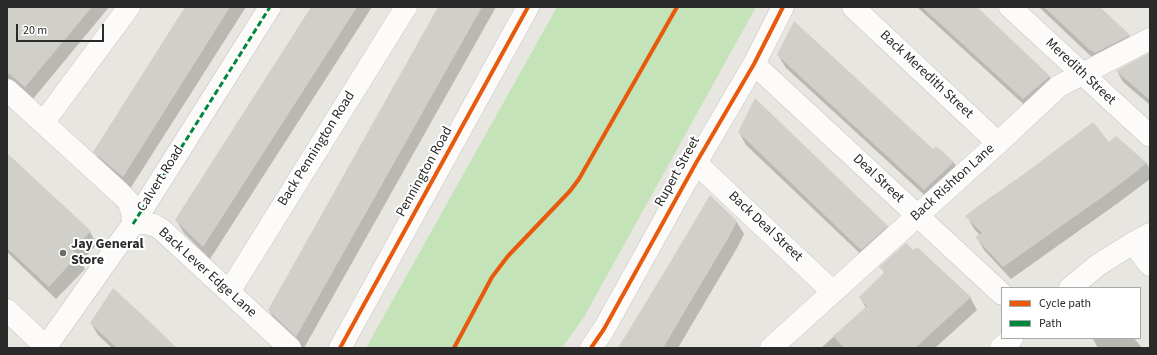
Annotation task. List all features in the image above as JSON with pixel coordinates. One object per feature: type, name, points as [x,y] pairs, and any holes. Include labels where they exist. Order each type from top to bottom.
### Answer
[{"type":"street","points":[[43,123],[129,7]]},
{"type":"street","name":"Calvert Road","points":[[46,348],[133,224],[270,7]]},
{"type":"street","name":"Back Pennington Road","points":[[229,292],[406,7]]},
{"type":"street","name":"Pennington Road","points":[[340,348],[528,7]]},
{"type":"street","name":"Rupert Street","points":[[591,348],[604,329],[696,163],[754,64],[784,7]]},
{"type":"street","name":"Back Meredith Street","points":[[853,7],[998,142]]},
{"type":"street","name":"Meredith Street","points":[[1010,7],[1150,136]]},
{"type":"street","name":"Back Rishton Lane","points":[[771,348],[1059,86],[1150,39]]},
{"type":"street","name":"Deal Street","points":[[754,64],[1001,293]]},
{"type":"street","points":[[7,90],[128,201],[132,211],[133,224]]},
{"type":"street","name":"Back Deal Street","points":[[696,163],[833,292]]},
{"type":"street","name":"Back Lever Edge Lane","points":[[133,224],[144,223],[154,225],[162,230],[290,348]]},
{"type":"street","points":[[1071,287],[1098,265],[1142,238],[1150,265]]},
{"type":"street","points":[[7,310],[46,348]]},
{"type":"street","points":[[1001,348],[1011,339]]},
{"type":"green space","points":[[557,7],[756,7],[584,317],[562,348],[366,348]]},
{"type":"building","points":[[7,7],[92,7],[25,87],[7,72]]},
{"type":"building","points":[[185,7],[230,7],[123,177],[93,152]]},
{"type":"building","points":[[311,7],[357,7],[203,247],[175,220]]},
{"type":"building","points":[[438,7],[482,7],[296,337],[268,310]]},
{"type":"building","points":[[922,7],[977,7],[1050,76],[1023,99]]},
{"type":"building","points":[[1044,7],[1100,7],[1130,35],[1095,53]]},
{"type":"building","points":[[794,21],[933,149],[936,146],[954,162],[924,190],[777,55]]},
{"type":"building","points":[[1149,53],[1150,54],[1150,100],[1116,71]]},
{"type":"building","points":[[755,98],[888,226],[861,250],[738,132]]},
{"type":"building","points":[[1093,122],[1109,142],[1116,136],[1147,163],[1111,191],[1003,267],[975,237],[982,233],[965,216]]},
{"type":"building","points":[[7,153],[91,231],[73,250],[78,255],[49,287],[7,248]]},
{"type":"building","points":[[710,195],[737,221],[663,348],[618,348],[668,266]]},
{"type":"building","points":[[906,243],[913,250],[917,247],[971,297],[915,348],[844,348],[833,336],[867,306],[859,297],[885,272],[879,267]]},
{"type":"building","points":[[113,288],[177,348],[117,348],[90,323]]},
{"type":"marked path","points":[[133,224],[270,7]]},
{"type":"cycle path","points":[[340,348],[528,7]]},
{"type":"cycle path","points":[[454,348],[492,277],[508,256],[570,191],[579,179],[677,7]]},
{"type":"cycle path","points":[[591,348],[604,329],[696,163],[754,64],[783,7]]},
{"type":"place","name":"Jay General Store","points":[[63,253]]}]
